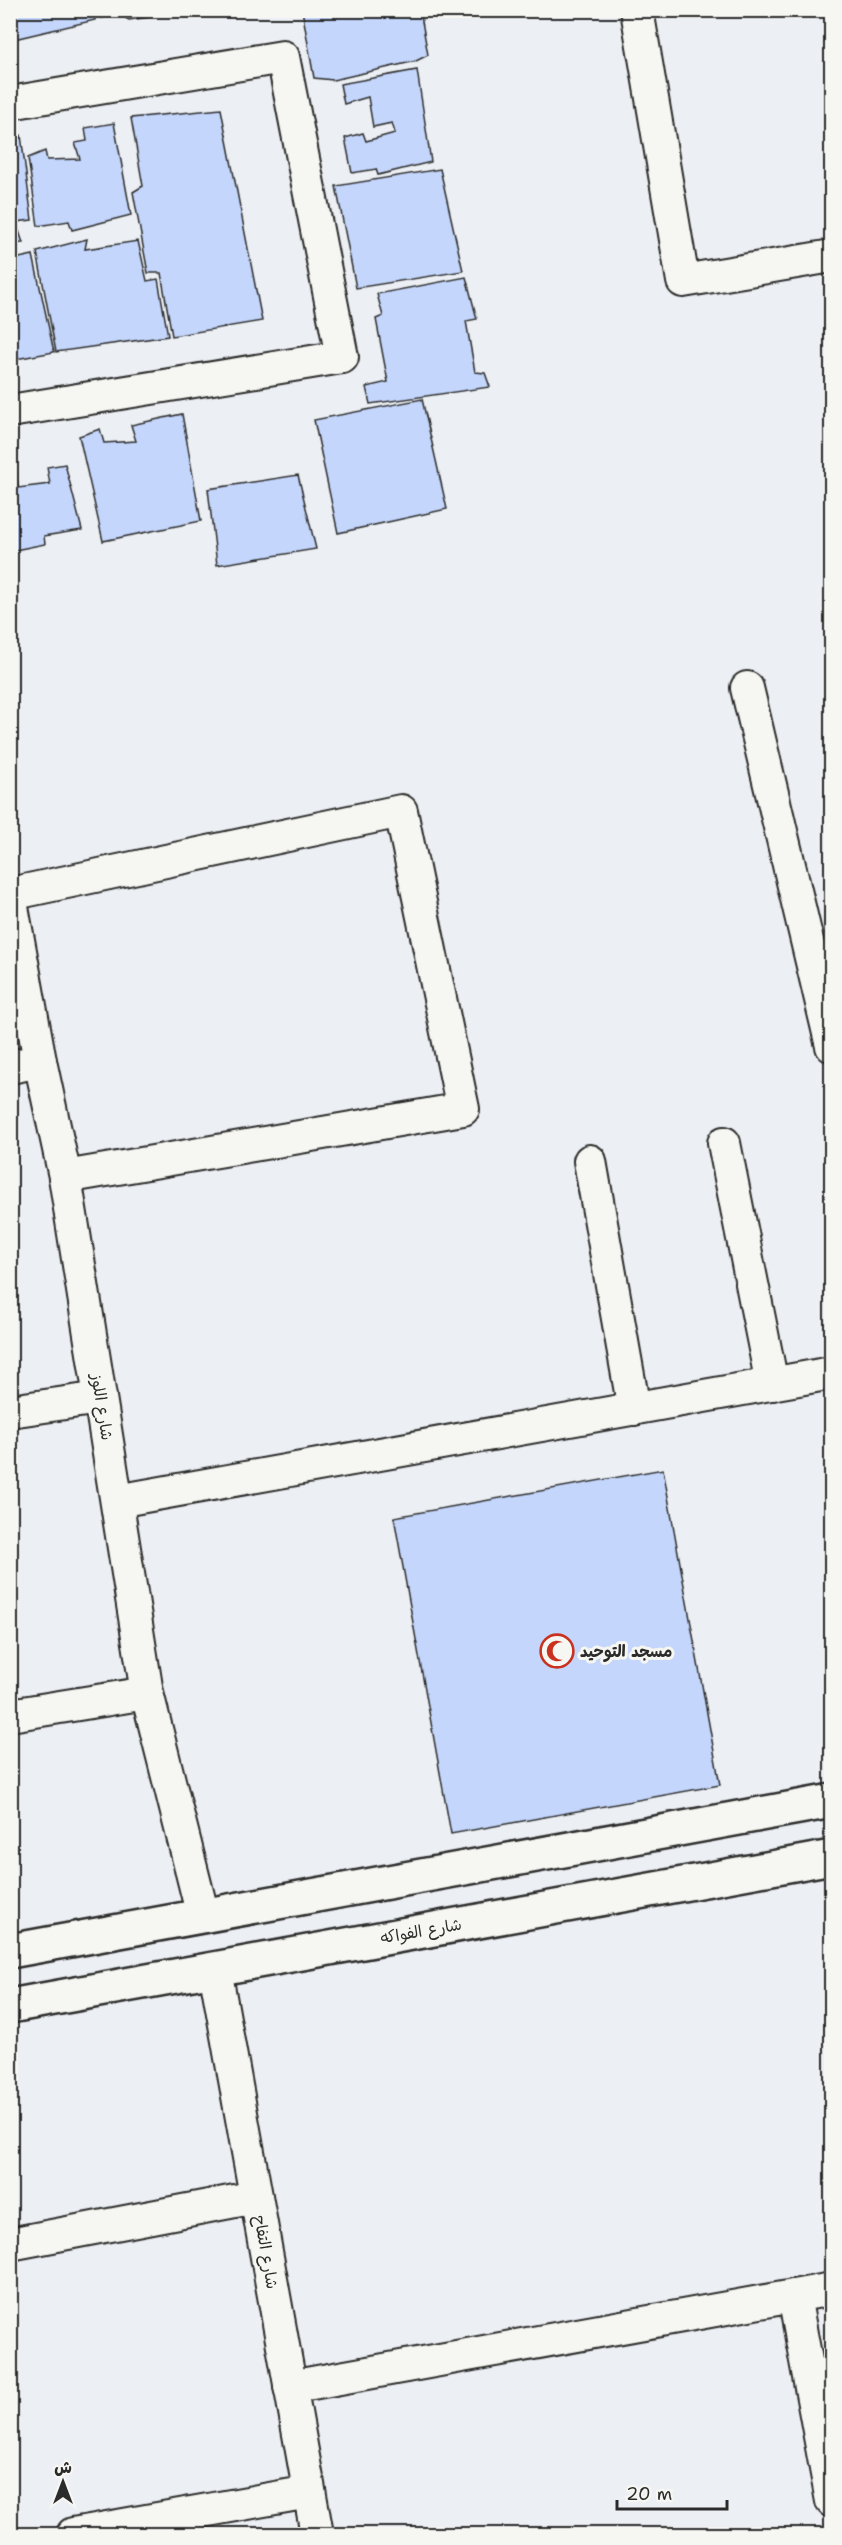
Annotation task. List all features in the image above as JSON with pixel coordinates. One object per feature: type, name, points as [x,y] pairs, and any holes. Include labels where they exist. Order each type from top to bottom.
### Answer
[{"type":"street","points":[[637,10],[683,281],[831,256]]},
{"type":"street","points":[[10,103],[283,57],[342,357],[10,411]]},
{"type":"street","points":[[747,688],[831,1046]]},
{"type":"street","points":[[10,895],[401,811],[463,1109],[64,1177]]},
{"type":"street","name":"شارع اللوز","points":[[10,895],[25,1064],[64,1177],[147,1693],[203,1916]]},
{"type":"street","points":[[724,1143],[772,1384]]},
{"type":"street","points":[[590,1161],[634,1409]]},
{"type":"street","points":[[117,1501],[831,1373]]},
{"type":"street","points":[[10,1412],[100,1398]]},
{"type":"street","points":[[10,1715],[147,1693]]},
{"type":"street","points":[[10,1950],[831,1801]]},
{"type":"street","name":"شارع الفواكه","points":[[10,2006],[831,1857]]},
{"type":"street","name":"شارع التفاح","points":[[215,1969],[317,2535]]},
{"type":"street","points":[[10,2244],[256,2197]]},
{"type":"street","points":[[290,2387],[831,2289]]},
{"type":"street","points":[[794,2296],[831,2501]]},
{"type":"street","points":[[73,2535],[309,2492]]},
{"type":"building","points":[[10,10],[94,10],[95,20],[10,40]]},
{"type":"building","points":[[100,10],[163,10],[150,17],[129,20],[120,15],[101,18]]},
{"type":"building","points":[[302,10],[420,10],[428,55],[416,61],[333,80],[314,78]]},
{"type":"building","points":[[417,70],[431,162],[378,175],[376,169],[352,173],[345,138],[363,133],[366,141],[395,133],[392,123],[373,127],[368,97],[344,104],[340,84]]},
{"type":"building","points":[[221,109],[262,321],[172,336],[161,273],[148,273],[133,192],[143,186],[131,118]]},
{"type":"building","points":[[114,123],[131,215],[72,230],[69,221],[38,226],[28,158],[45,151],[47,160],[80,159],[75,143],[87,141],[85,128]]},
{"type":"building","points":[[21,135],[32,220],[16,222],[23,243],[10,245],[10,136]]},
{"type":"building","points":[[440,169],[463,271],[356,288],[336,186]]},
{"type":"building","points":[[87,239],[85,249],[138,241],[147,281],[158,279],[168,336],[56,352],[37,252]]},
{"type":"building","points":[[33,255],[54,352],[10,360],[10,260]]},
{"type":"building","points":[[466,277],[477,319],[466,321],[475,372],[485,373],[490,387],[370,404],[366,387],[388,382],[376,319],[383,316],[377,294]]},
{"type":"building","points":[[422,399],[447,509],[338,533],[314,420]]},
{"type":"building","points":[[182,414],[201,521],[103,541],[79,436],[100,429],[104,443],[136,441],[131,425]]},
{"type":"building","points":[[65,464],[82,530],[44,536],[45,544],[10,551],[10,469],[16,468],[18,488],[50,484],[47,467]]},
{"type":"building","points":[[298,475],[316,549],[217,565],[208,489]]},
{"type":"building","name":"مسجد التوحيد","points":[[663,1469],[720,1785],[451,1834],[394,1517]]},
{"type":"place","name":"مسجد التوحيد","points":[[557,1651]]}]
